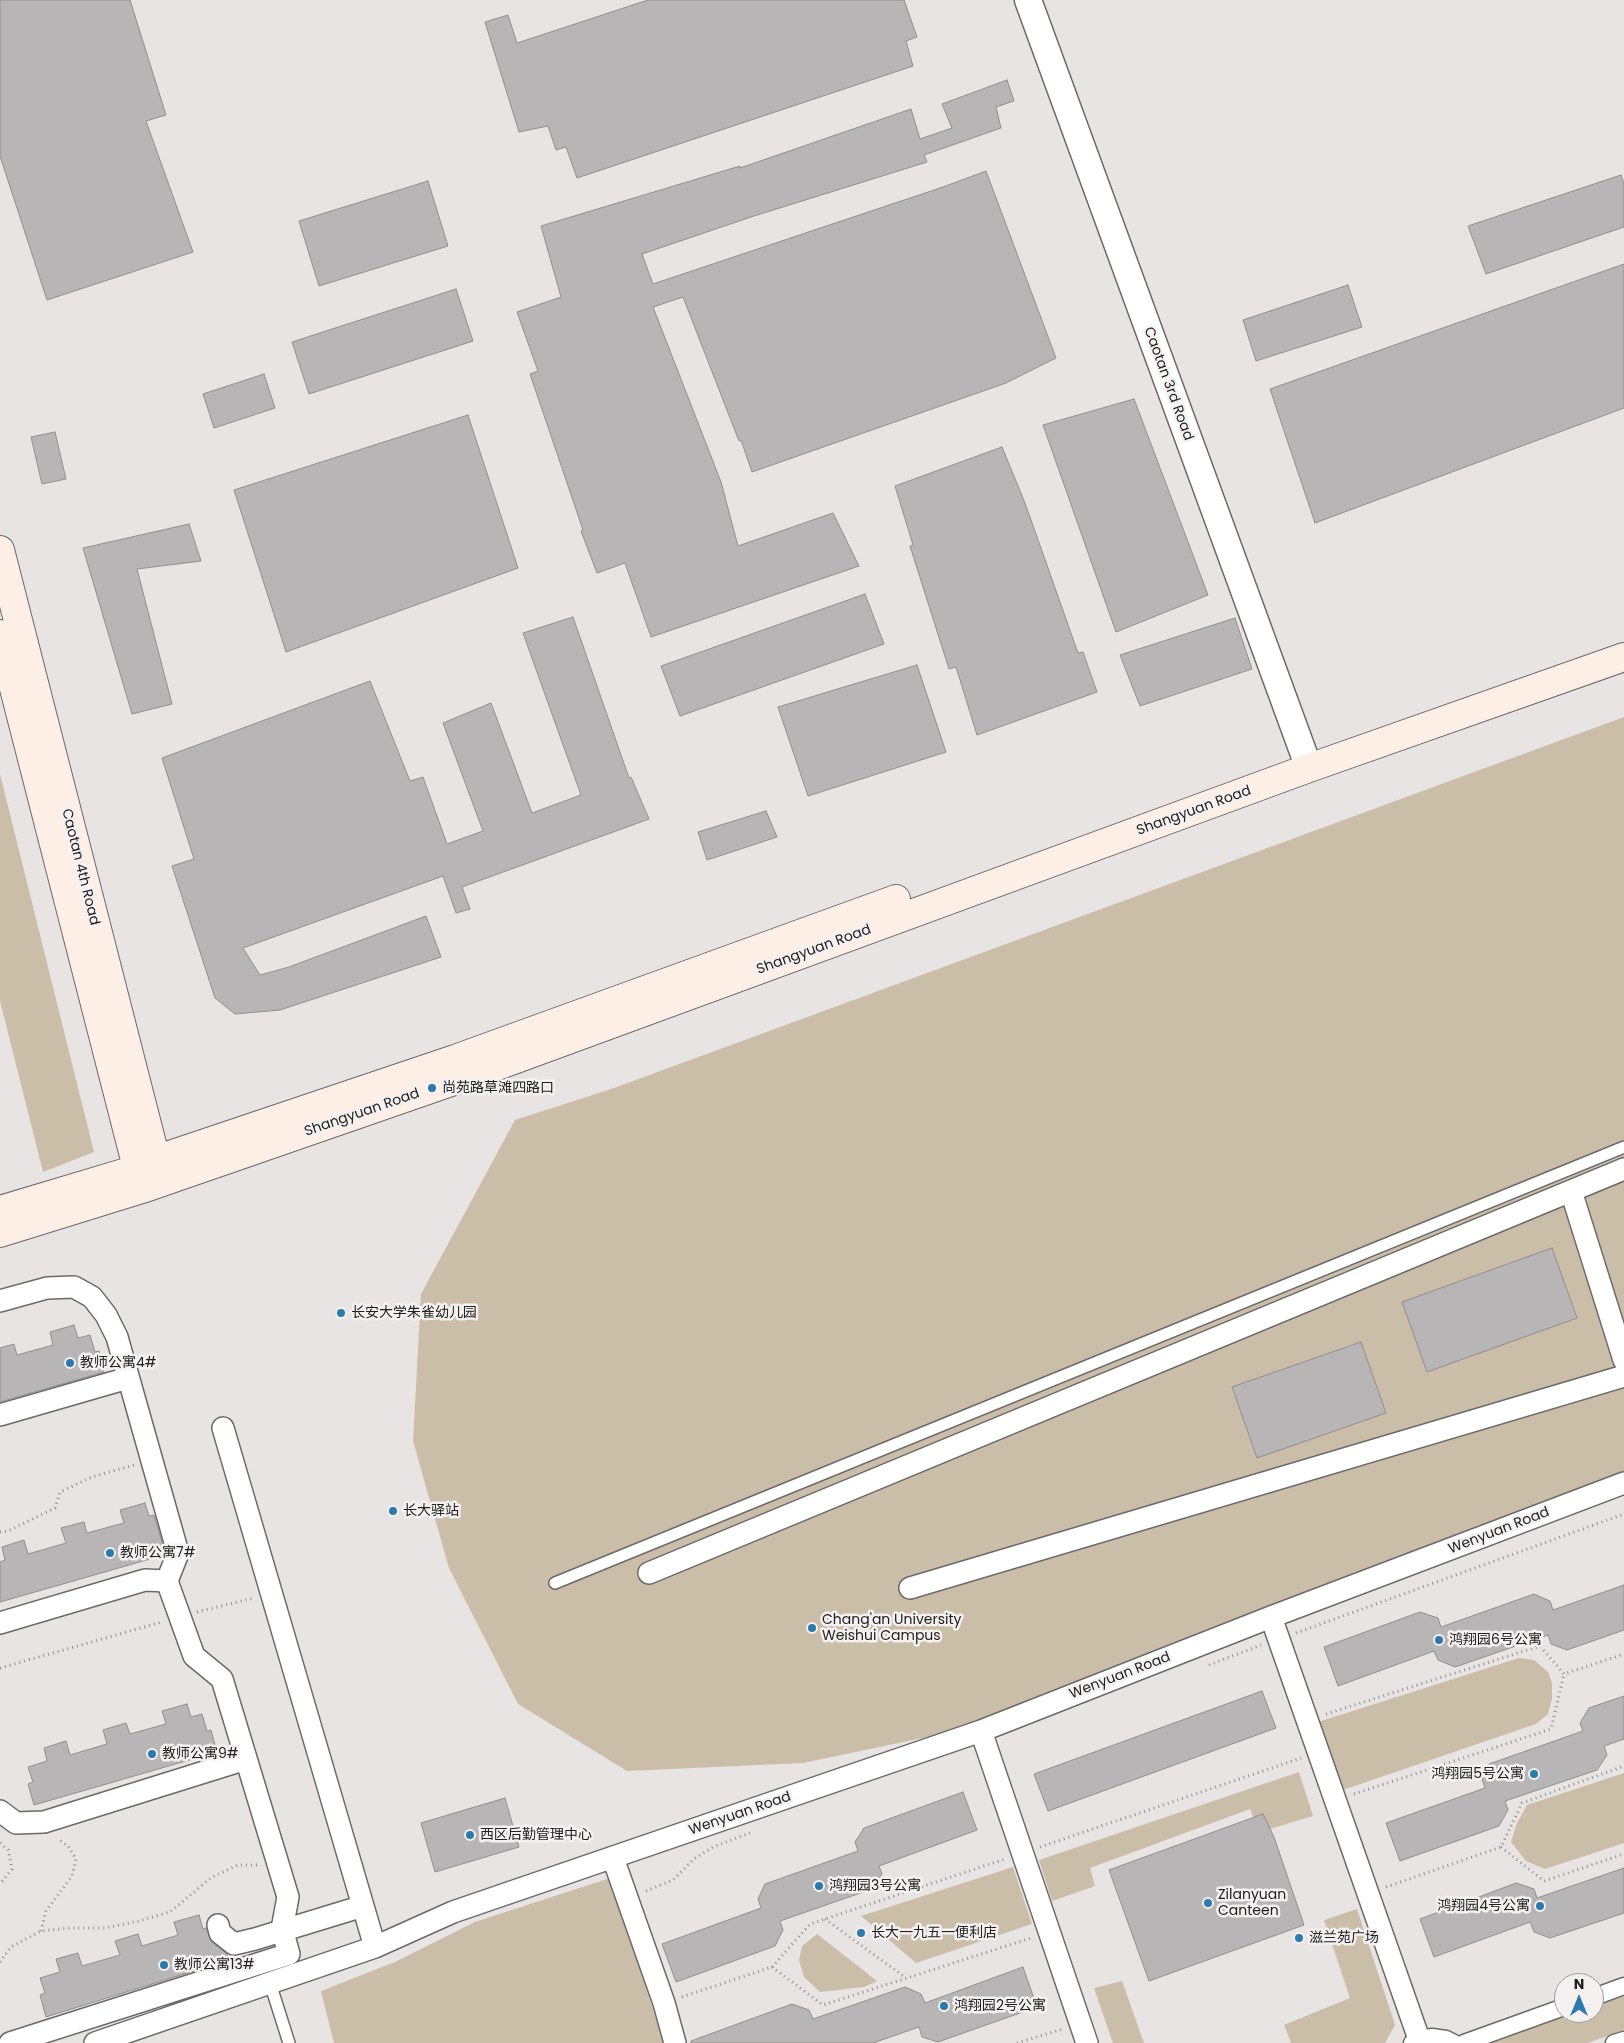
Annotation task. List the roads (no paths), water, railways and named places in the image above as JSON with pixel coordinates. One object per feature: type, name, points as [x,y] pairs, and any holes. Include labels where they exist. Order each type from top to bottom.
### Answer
[{"type":"main road","name":"Caotan 4th Road","points":[[0,550],[149,1175]]},
{"type":"main road","name":"Caotan 4th Road","points":[[0,634],[149,1175]]},
{"type":"main road","name":"Shangyuan Road","points":[[0,1233],[149,1175],[497,1066],[1624,637]]},
{"type":"main road","name":"Shangyuan Road","points":[[1305,760],[1624,657]]},
{"type":"main road","name":"Shangyuan Road","points":[[0,1210],[149,1175]]},
{"type":"street","name":"Caotan 3rd Road","points":[[1028,0],[1305,760]]},
{"type":"street","points":[[648,1572],[1624,1169]]},
{"type":"street","points":[[1570,1191],[1624,1360]]},
{"type":"street","points":[[0,1301],[47,1288],[74,1287],[92,1297],[106,1315],[117,1337],[178,1553],[167,1580],[194,1656],[222,1679],[288,1897],[282,1930],[289,1954],[10,2043]]},
{"type":"street","points":[[910,1588],[1624,1376]]},
{"type":"street","points":[[0,1415],[128,1378]]},
{"type":"street","points":[[223,1428],[375,1947]]},
{"type":"street","name":"Wenyuan Road","points":[[94,2043],[375,1947],[453,1912],[981,1731],[1271,1617],[1624,1484]]},
{"type":"street","points":[[0,1623],[145,1580],[167,1580]]},
{"type":"street","points":[[1271,1617],[1368,1893],[1415,2041],[1432,2037],[1446,2039],[1454,2043]]},
{"type":"street","points":[[981,1731],[1084,2033]]},
{"type":"street","points":[[0,1811],[16,1823],[44,1822],[246,1759]]},
{"type":"street","points":[[613,1858],[664,2003],[675,2043]]},
{"type":"street","points":[[218,1925],[220,1933],[234,1944],[363,1906]]},
{"type":"street","points":[[1604,1993],[1624,1986]]},
{"type":"street","points":[[1464,2043],[1554,2011]]},
{"type":"street","points":[[1614,2043],[1624,2040]]},
{"type":"lane","points":[[555,1583],[1624,1147]]},
{"type":"lane","points":[[270,1983],[290,2043]]},
{"type":"place","name":"尚苑路草滩四路口","points":[[432,1088]]},
{"type":"place","name":"长安大学朱雀幼儿园","points":[[341,1313]]},
{"type":"place","name":"教师公寓4#","points":[[70,1363]]},
{"type":"place","name":"长大驿站","points":[[393,1511]]},
{"type":"place","name":"教师公寓7#","points":[[110,1553]]},
{"type":"place","name":"Chang'an University Weishui Campus","points":[[812,1628]]},
{"type":"place","name":"鸿翔园6号公寓","points":[[1439,1640]]},
{"type":"place","name":"教师公寓9#","points":[[152,1754]]},
{"type":"place","name":"鸿翔园5号公寓","points":[[1534,1774]]},
{"type":"place","name":"西区后勤管理中心","points":[[470,1835]]},
{"type":"place","name":"鸿翔园3号公寓","points":[[819,1886]]},
{"type":"place","name":"Zilanyuan Canteen","points":[[1208,1903]]},
{"type":"place","name":"鸿翔园4号公寓","points":[[1540,1906]]},
{"type":"place","name":"长大一九五一便利店","points":[[861,1933]]},
{"type":"place","name":"滋兰苑广场","points":[[1299,1938]]},
{"type":"place","name":"教师公寓13#","points":[[164,1965]]},
{"type":"place","name":"鸿翔园2号公寓","points":[[944,2006]]}]
